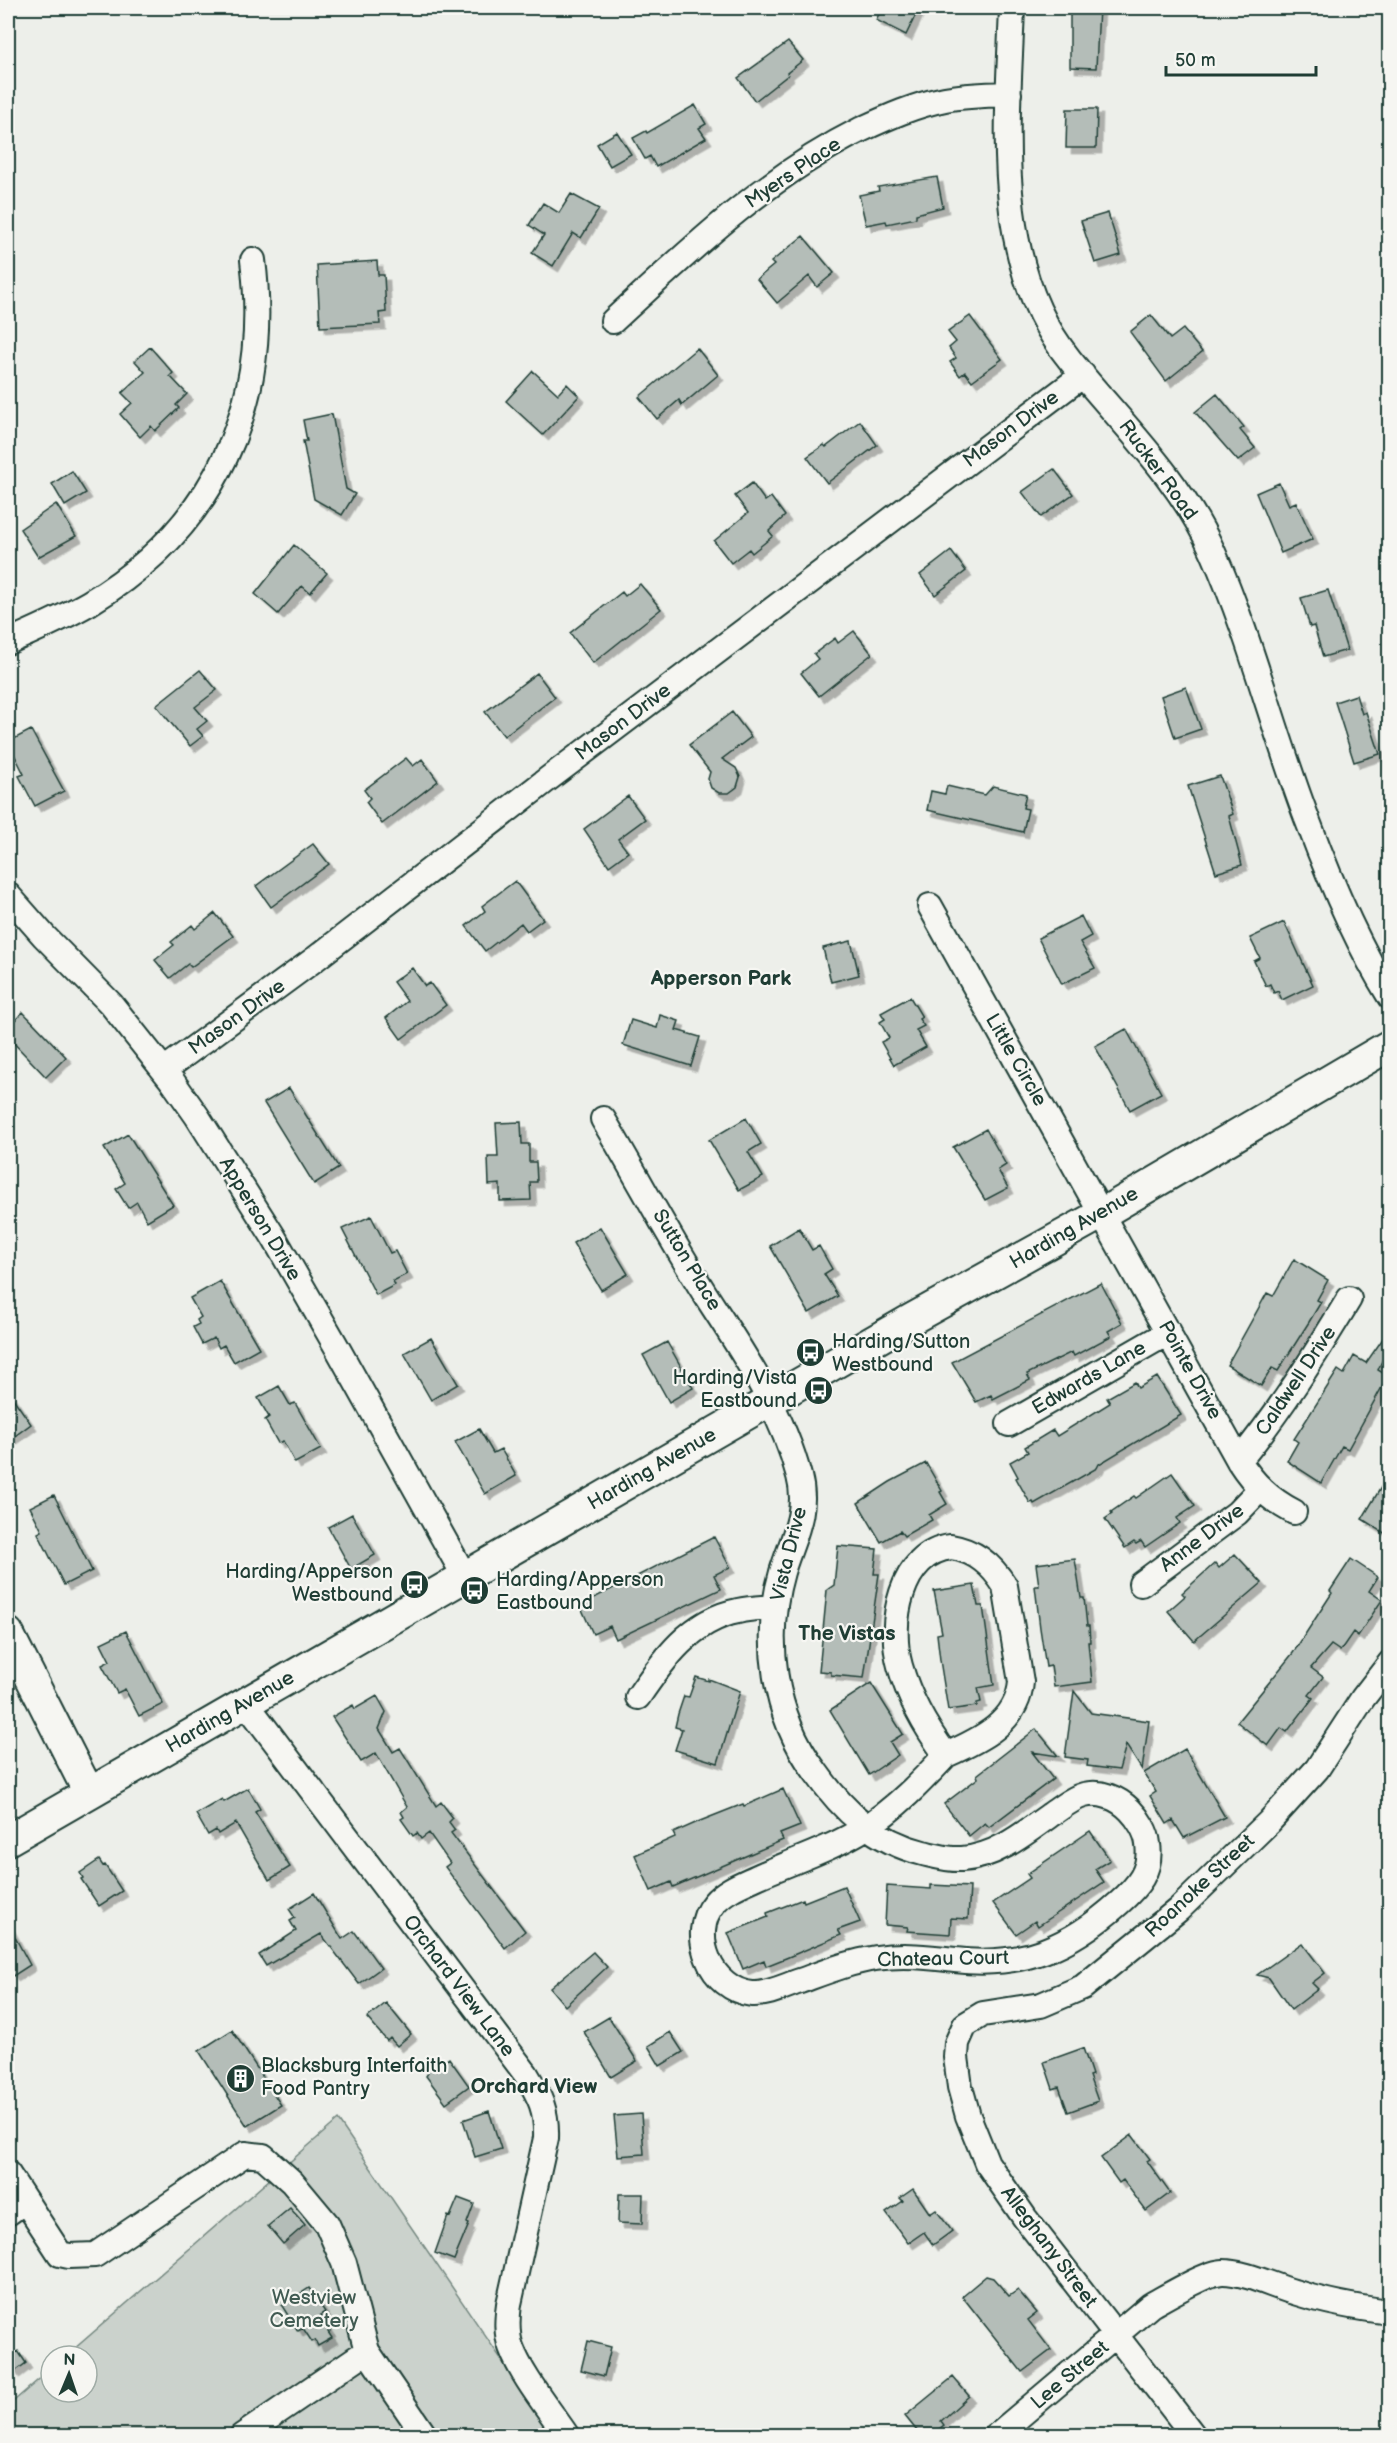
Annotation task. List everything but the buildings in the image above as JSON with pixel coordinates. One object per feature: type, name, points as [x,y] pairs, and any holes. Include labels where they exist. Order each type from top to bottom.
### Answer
[{"type":"main road","name":"Harding Avenue","points":[[8,1840],[770,1401],[1103,1213],[1389,1045]]},
{"type":"main road","points":[[8,1633],[89,1793]]},
{"type":"street","name":"Rucker Road","points":[[1012,8],[1008,145],[1011,192],[1022,261],[1042,315],[1069,359],[1150,452],[1173,483],[1212,550],[1234,604],[1308,824],[1354,927],[1389,997]]},
{"type":"street","name":"Myers Place","points":[[613,321],[682,257],[739,209],[777,180],[831,145],[879,121],[922,105],[958,97],[1009,94]]},
{"type":"street","points":[[8,642],[68,615],[122,581],[165,544],[185,523],[205,495],[232,442],[244,411],[251,379],[258,332],[253,260]]},
{"type":"street","name":"Mason Drive","points":[[164,1070],[315,959],[576,758],[1083,375]]},
{"type":"street","name":"Apperson Drive","points":[[8,895],[44,936],[111,1004],[164,1070],[197,1116],[273,1236],[465,1576]]},
{"type":"street","name":"Little Circle","points":[[930,906],[1103,1213]]},
{"type":"street","name":"Sutton Place","points":[[603,1119],[770,1401]]},
{"type":"street","name":"Pointe Drive","points":[[1103,1213],[1250,1479],[1277,1504],[1294,1512]]},
{"type":"street","name":"Caldwell Drive","points":[[1239,1461],[1266,1429],[1302,1376],[1349,1299]]},
{"type":"street","name":"Edwards Lane","points":[[1009,1424],[1168,1332]]},
{"type":"street","name":"Vista Drive","points":[[770,1401],[787,1440],[802,1488],[801,1519],[783,1568],[775,1607],[774,1667],[786,1718],[810,1766],[833,1796],[866,1827]]},
{"type":"street","name":"Anne Drive","points":[[1141,1584],[1237,1513],[1260,1489]]},
{"type":"street","points":[[866,1827],[903,1799],[946,1755],[981,1738],[1011,1712],[1020,1693],[1021,1682],[1005,1586],[997,1573],[977,1555],[951,1547],[934,1550],[916,1564],[903,1589],[897,1619],[899,1664],[908,1691],[926,1725],[946,1755]]},
{"type":"street","points":[[638,1697],[659,1665],[692,1632],[728,1614],[775,1607]]},
{"type":"street","name":"Roanoke Street","points":[[959,2036],[965,2025],[983,2014],[1041,2005],[1083,1987],[1178,1910],[1269,1822],[1317,1769],[1389,1663]]},
{"type":"street","name":"Orchard View Lane","points":[[246,1703],[526,2074],[542,2099],[546,2115],[546,2138],[509,2304],[507,2331],[510,2346],[519,2364],[567,2436]]},
{"type":"street","name":"Chateau Court","points":[[1096,1794],[1119,1800],[1137,1818],[1148,1845],[1148,1863],[1137,1886],[1099,1920],[1070,1940],[1044,1953],[1011,1960],[976,1961],[909,1956],[875,1958],[835,1968],[764,1994],[748,1994],[736,1990],[721,1979],[707,1957],[702,1937],[706,1914],[714,1903],[730,1890],[830,1846],[866,1827],[879,1836],[910,1850],[940,1857],[966,1859],[994,1851],[1076,1798],[1096,1794]]},
{"type":"street","name":"Alleghany Street","points":[[959,2036],[956,2057],[960,2087],[968,2116],[987,2163],[1025,2218],[1194,2436]]},
{"type":"street","points":[[8,2174],[16,2207],[60,2254],[81,2257],[95,2255],[245,2154],[263,2156],[292,2182],[327,2224],[344,2263],[367,2351],[424,2436]]},
{"type":"street","name":"Lee Street","points":[[996,2436],[1151,2305],[1179,2288],[1222,2272],[1356,2308],[1389,2312]]},
{"type":"street","points":[[242,2436],[367,2351]]},
{"type":"green space","name":"Westview Cemetery","points":[[338,2120],[553,2435],[8,2436],[8,2406],[39,2379],[39,2404],[99,2404],[99,2344],[80,2344]]},
{"type":"place","name":"Harding/Sutton Westbound","points":[[811,1353]]},
{"type":"place","name":"Harding/Vista Eastbound","points":[[818,1390]]},
{"type":"place","name":"Harding/Apperson Westbound","points":[[414,1584]]},
{"type":"place","name":"Harding/Apperson Eastbound","points":[[475,1591]]},
{"type":"place","name":"Blacksburg Interfaith Food Pantry","points":[[240,2078]]},
{"type":"district","name":"Apperson Park","points":[[721,978]]},
{"type":"district","name":"The Vistas","points":[[847,1633]]},
{"type":"district","name":"Orchard View","points":[[534,2086]]}]
